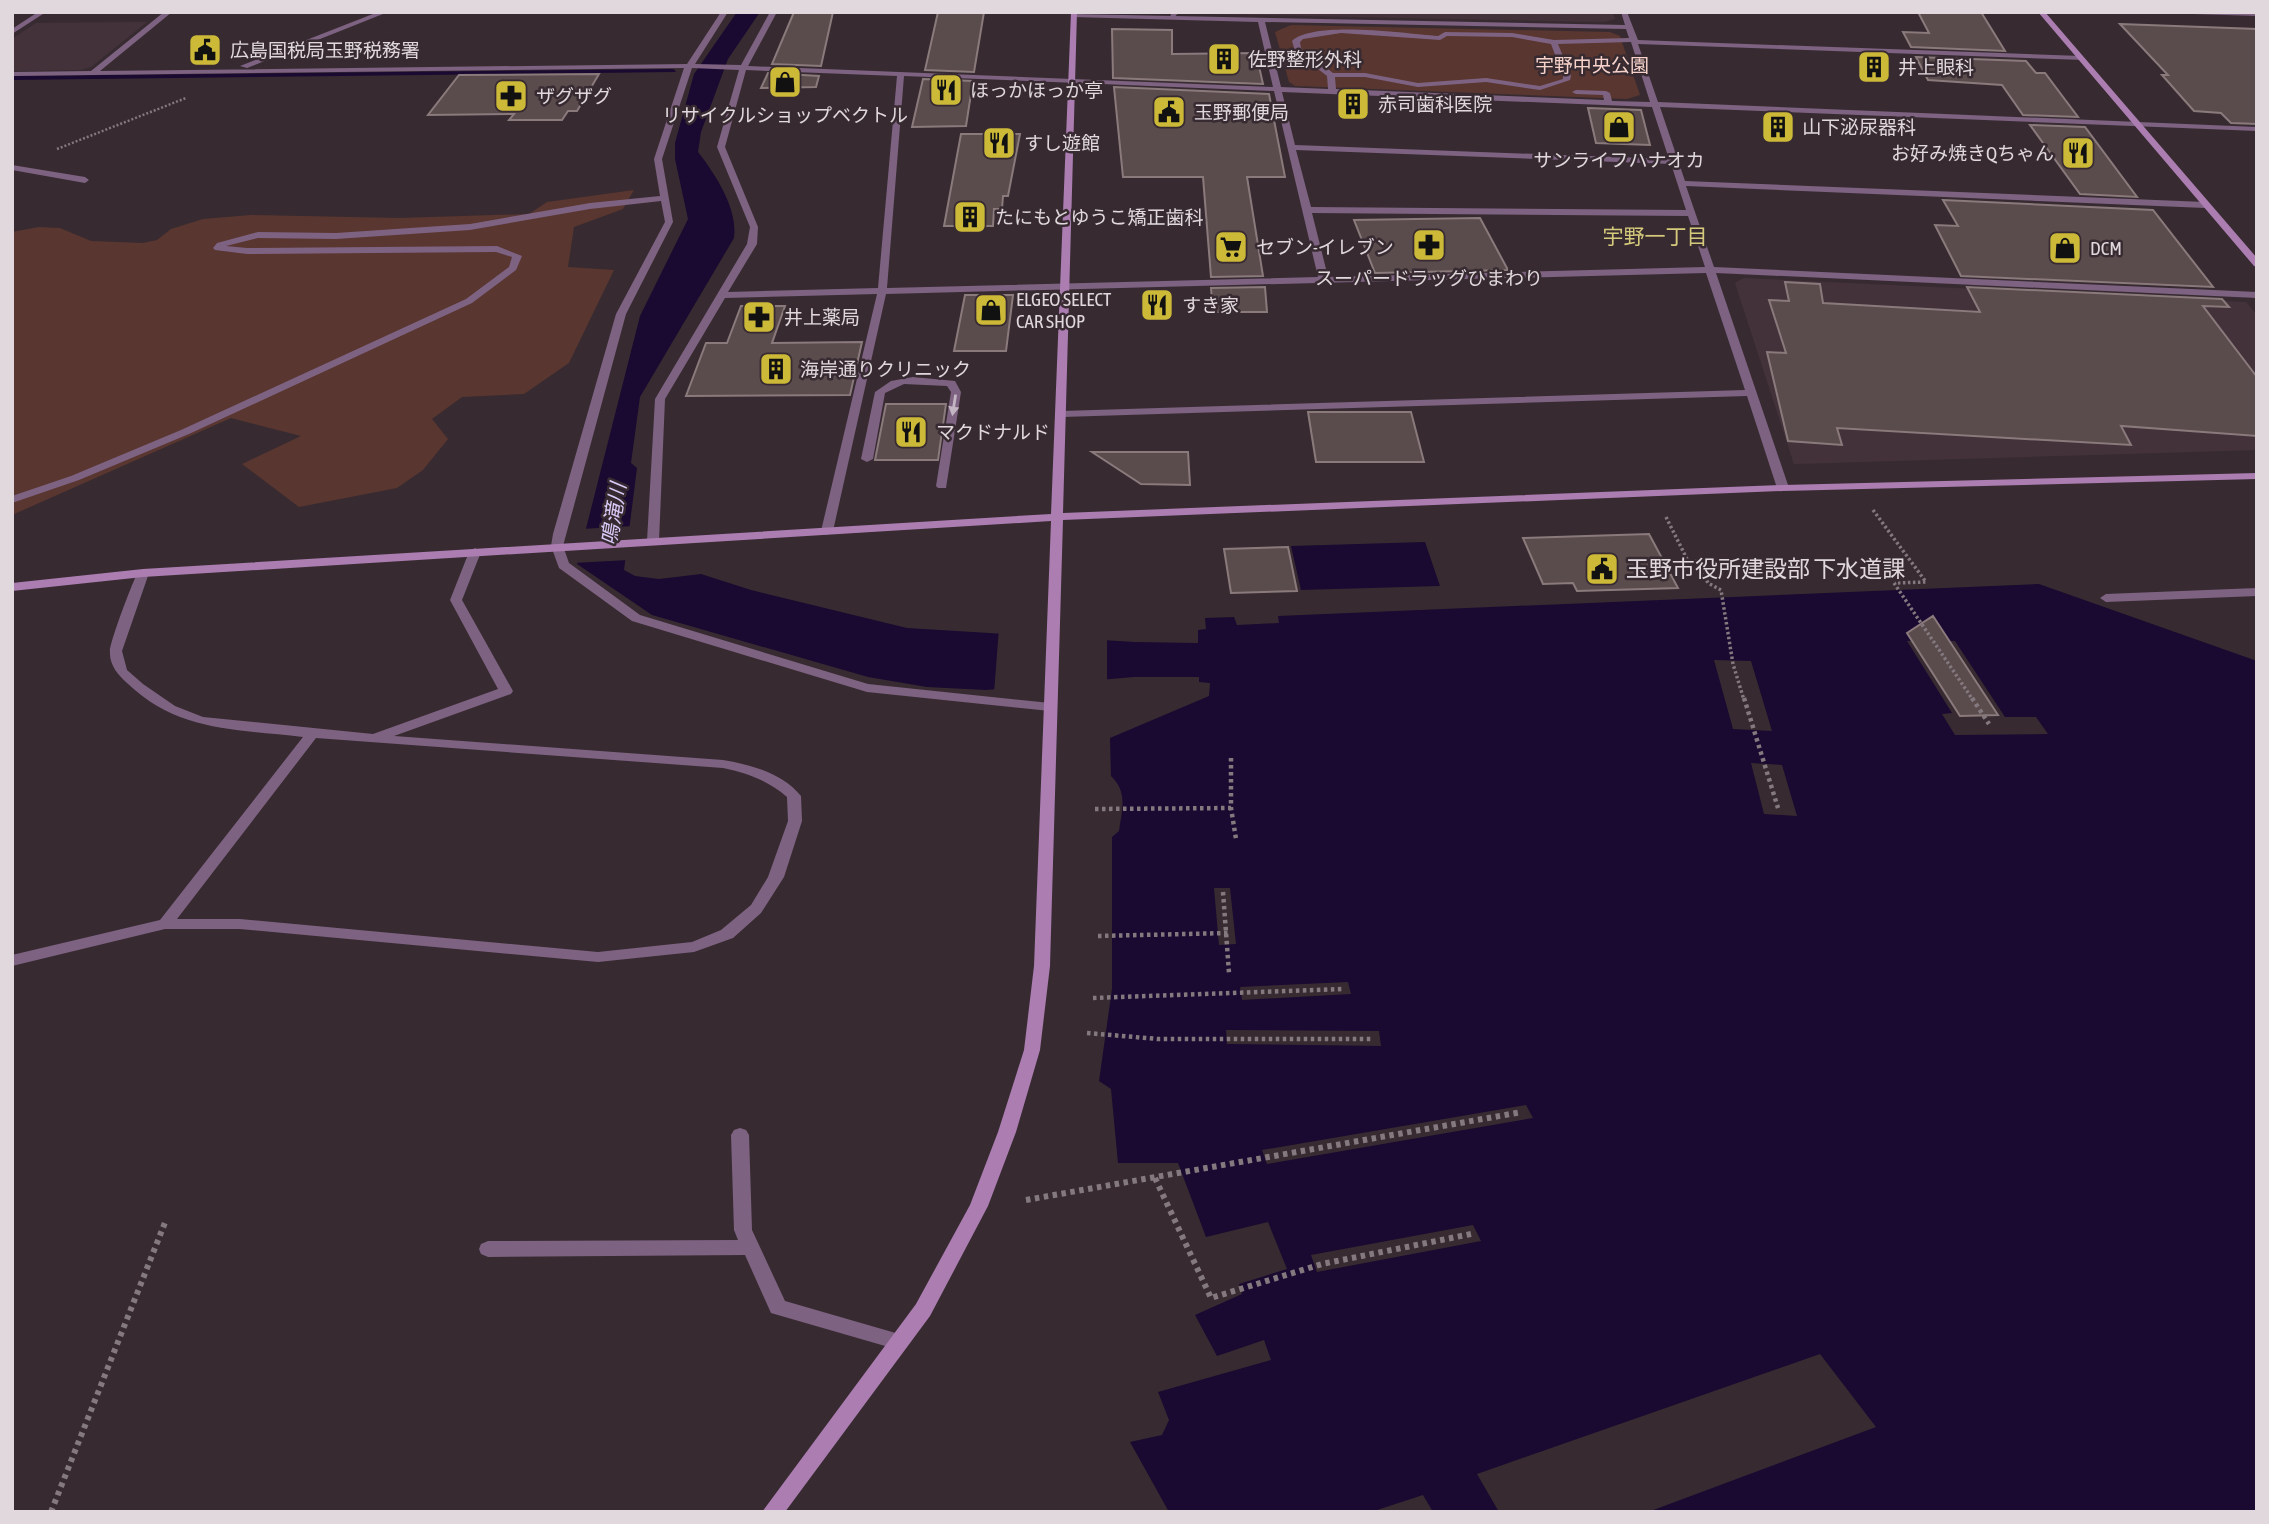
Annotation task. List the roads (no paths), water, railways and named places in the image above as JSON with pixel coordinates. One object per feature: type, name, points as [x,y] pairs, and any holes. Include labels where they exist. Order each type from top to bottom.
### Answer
[{"type":"street","points":[[12,32],[43,12]]},
{"type":"street","points":[[93,73],[169,12]]},
{"type":"street","points":[[232,70],[385,12]]},
{"type":"street","points":[[725,12],[689,66],[658,159],[669,222],[621,314],[557,546],[563,565],[636,618],[867,688],[1050,698]]},
{"type":"street","points":[[653,541],[660,399],[752,244],[754,227],[721,147],[744,67],[774,12]]},
{"type":"street","points":[[1624,12],[1783,488]]},
{"type":"street","points":[[2041,12],[2257,264]]},
{"type":"street","points":[[2194,12],[2257,14]]},
{"type":"street","points":[[772,1512],[923,1310],[979,1206],[1007,1132],[1032,1050],[1042,966],[1074,14],[1174,15],[1262,22],[1285,29]]},
{"type":"street","points":[[1262,22],[1274,16],[1630,27]]},
{"type":"street","points":[[1262,22],[1324,281]]},
{"type":"street","points":[[1609,103],[1606,93],[1540,88],[1486,80],[1430,86],[1365,75],[1331,75],[1298,49],[1296,41],[1308,35],[1341,31],[1440,38],[1445,34],[1512,35],[1554,42],[1635,41],[2081,58]]},
{"type":"street","points":[[1297,32],[1308,35]]},
{"type":"street","points":[[1540,88],[1566,80],[1554,42]]},
{"type":"street","points":[[12,74],[725,66],[2257,130]]},
{"type":"street","points":[[828,531],[882,291],[901,74]]},
{"type":"street","points":[[1331,75],[1332,92]]},
{"type":"street","points":[[1292,148],[1674,162]]},
{"type":"street","points":[[12,167],[85,180]]},
{"type":"street","points":[[1681,183],[2206,205]]},
{"type":"street","points":[[12,500],[75,478],[185,432],[469,301],[513,268],[517,257],[497,249],[247,251],[224,250],[218,248],[220,245],[258,235],[362,235],[470,227],[590,206],[666,198]]},
{"type":"street","points":[[1307,210],[1690,213]]},
{"type":"street","points":[[722,295],[1709,270],[2257,295]]},
{"type":"street","points":[[867,459],[880,392],[885,387],[901,382],[951,383],[956,392],[942,486]]},
{"type":"street","points":[[1062,414],[1751,393]]},
{"type":"street","points":[[12,587],[143,573],[1058,517],[1783,488],[2257,476]]},
{"type":"street","points":[[372,738],[506,691],[456,600],[475,552]]},
{"type":"street","points":[[12,961],[165,924],[240,924],[598,957],[694,947],[727,934],[756,909],[776,877],[795,821],[794,796],[778,781],[756,770],[723,764],[312,734],[200,721],[170,709],[138,687],[121,671],[116,651],[143,573]]},
{"type":"street","points":[[2106,598],[2257,592]]},
{"type":"street","points":[[165,924],[312,734]]},
{"type":"street","points":[[740,1135],[743,1230],[778,1307],[899,1342]]},
{"type":"street","points":[[488,1249],[750,1247]]},
{"type":"water","name":"鳴滝川","points":[[737,12],[760,12],[728,59],[701,132],[698,152],[712,171],[729,204],[733,216],[734,238],[640,397],[631,463],[637,468],[624,570],[635,576],[659,579],[701,574],[751,590],[907,628],[1135,642],[1198,643],[1198,630],[1206,629],[1205,618],[1234,617],[1237,625],[1279,623],[1278,616],[2039,584],[2257,661],[2257,1512],[1648,1512],[1876,1427],[1820,1354],[1477,1474],[1499,1512],[1433,1512],[1423,1495],[1371,1512],[1169,1512],[1130,1442],[1162,1435],[1169,1420],[1158,1392],[1271,1360],[1264,1340],[1217,1356],[1195,1315],[1242,1294],[1239,1284],[1287,1269],[1268,1222],[1206,1237],[1178,1163],[1118,1163],[1111,1089],[1099,1081],[1112,989],[1112,837],[1119,831],[1122,809],[1120,788],[1111,776],[1110,738],[1209,696],[1210,683],[1199,682],[1199,677],[1134,677],[986,690],[927,687],[868,677],[652,615],[577,564],[640,316],[688,219],[675,159],[675,143],[694,74]]},
{"type":"water","points":[[1425,542],[1440,586],[1301,590],[1291,546]]},
{"type":"waterway","points":[[12,78],[673,71]]},
{"type":"place","name":"広島国税局玉野税務署","points":[[205,50]]},
{"type":"place","name":"佐野整形外科","points":[[1224,59]]},
{"type":"place","name":"井上眼科","points":[[1874,67]]},
{"type":"place","name":"リサイクルショップベクトル","points":[[785,82]]},
{"type":"place","name":"ほっかほっか亭","points":[[946,90]]},
{"type":"place","name":"ザグザグ","points":[[511,96]]},
{"type":"place","name":"赤司歯科医院","points":[[1353,104]]},
{"type":"place","name":"玉野郵便局","points":[[1169,112]]},
{"type":"place","name":"サンライフハナオカ","points":[[1619,127]]},
{"type":"place","name":"山下泌尿器科","points":[[1778,127]]},
{"type":"place","name":"すし遊館","points":[[999,143]]},
{"type":"place","name":"お好み焼きQちゃん","points":[[2078,153]]},
{"type":"place","name":"たにもとゆうこ矯正歯科","points":[[970,217]]},
{"type":"place","name":"スーパードラッグひまわり","points":[[1429,245]]},
{"type":"place","name":"セブン-イレブン","points":[[1231,247]]},
{"type":"place","name":"DCM","points":[[2065,248]]},
{"type":"place","name":"すき家","points":[[1157,305]]},
{"type":"place","name":"ELGEO SELECT CAR SHOP","points":[[991,310]]},
{"type":"place","name":"井上薬局","points":[[759,317]]},
{"type":"place","name":"海岸通りクリニック","points":[[776,369]]},
{"type":"place","name":"マクドナルド","points":[[911,432]]},
{"type":"place","name":"玉野市役所建設部 下水道課","points":[[1602,569]]},
{"type":"district","name":"宇野一丁目","points":[[1655,236]]},
{"type":"park label","name":"宇野中央公園","points":[[1592,65]]}]
